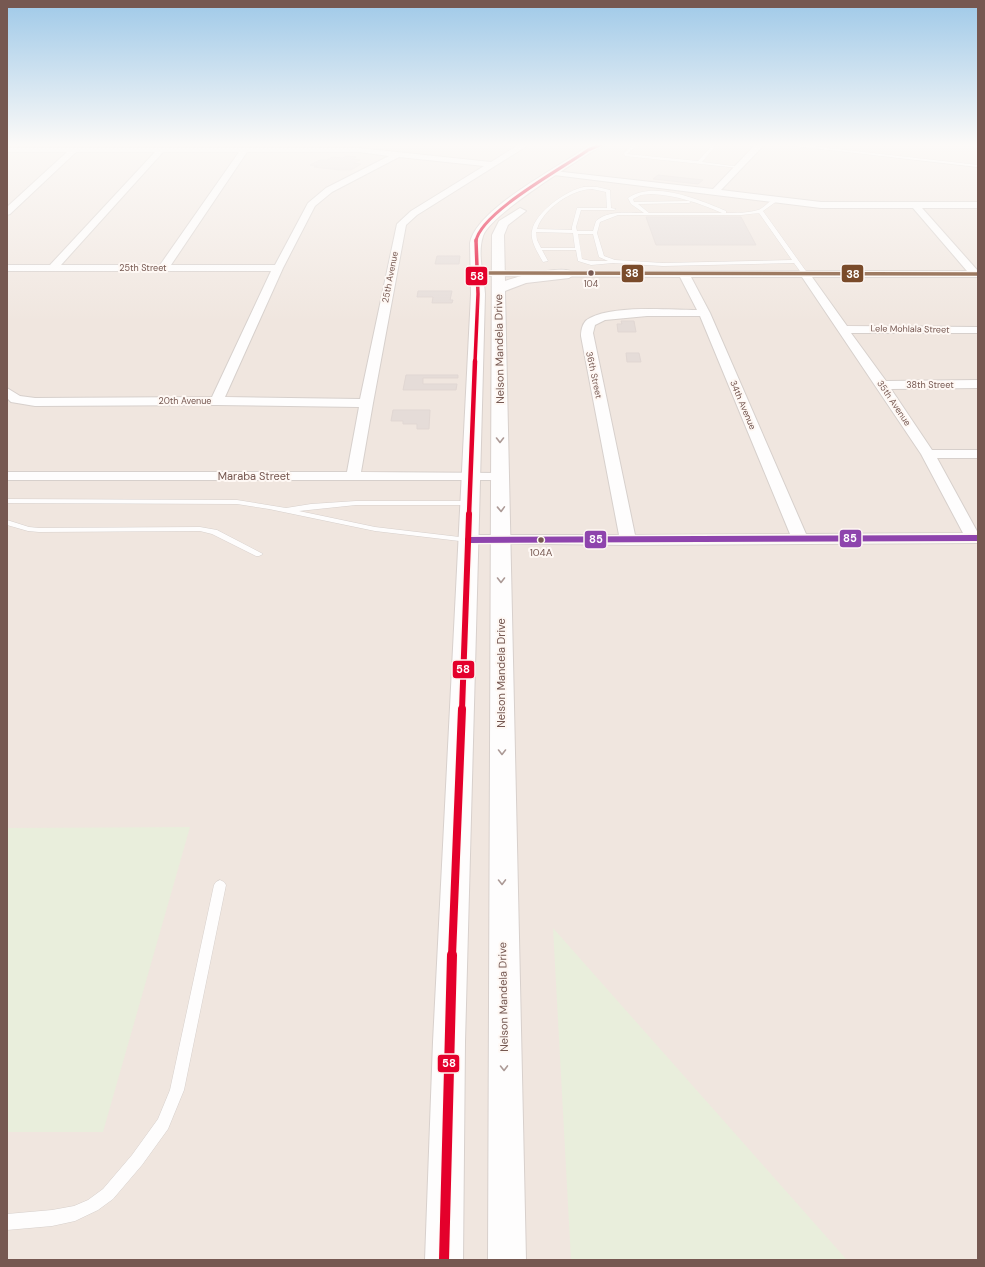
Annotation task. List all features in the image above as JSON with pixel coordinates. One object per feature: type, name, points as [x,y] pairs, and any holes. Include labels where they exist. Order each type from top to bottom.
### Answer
[{"type":"main road","name":"Nelson Mandela Drive","points":[[444,1260],[450,1027],[478,294],[477,240],[479,230],[503,208],[512,203]]},
{"type":"main road","name":"Nelson Mandela Drive","points":[[507,1260],[502,878],[502,541],[498,236],[504,223],[529,204]]},
{"type":"main road","points":[[498,281],[569,274]]},
{"type":"street","points":[[7,212],[17,203]]},
{"type":"street","points":[[53,268],[112,203]]},
{"type":"street","points":[[164,268],[208,203]]},
{"type":"street","points":[[218,401],[278,268],[312,203]]},
{"type":"street","name":"25th Avenue","points":[[353,476],[357,463],[366,403],[402,224],[414,213],[430,203]]},
{"type":"street","points":[[808,203],[827,205],[978,205]]},
{"type":"street","points":[[915,205],[976,274]]},
{"type":"street","name":"25th Street","points":[[7,268],[278,268]]},
{"type":"street","points":[[477,273],[498,281]]},
{"type":"street","points":[[569,274],[976,274]]},
{"type":"street","name":"34th Avenue","points":[[684,274],[704,313],[800,538]]},
{"type":"street","name":"35th Avenue","points":[[805,274],[928,454],[976,538]]},
{"type":"street","name":"36th Street","points":[[628,540],[586,336],[588,326],[593,321],[611,315],[704,313]]},
{"type":"street","name":"Lele Mohlala Street","points":[[843,328],[978,330]]},
{"type":"street","name":"38th Street","points":[[882,385],[978,384]]},
{"type":"street","name":"20th Avenue","points":[[7,392],[16,399],[35,402],[218,401],[366,403]]},
{"type":"street","points":[[928,454],[978,454]]},
{"type":"street","name":"Maraba Street","points":[[7,476],[501,477]]},
{"type":"street","points":[[468,540],[976,538]]},
{"type":"lane","points":[[545,261],[535,239],[534,230],[544,215],[558,203]]},
{"type":"lane","points":[[577,203],[579,209],[574,220],[575,232],[579,259],[582,261],[628,264],[795,261]]},
{"type":"lane","points":[[609,203],[609,209]]},
{"type":"lane","points":[[633,203],[648,213]]},
{"type":"lane","points":[[704,203],[729,214]]},
{"type":"lane","points":[[611,262],[601,254],[595,232],[598,221],[602,218],[618,214],[648,213],[741,214],[760,211],[771,203]]},
{"type":"lane","points":[[579,209],[641,209]]},
{"type":"lane","points":[[760,211],[805,274]]},
{"type":"lane","points":[[741,214],[754,218]]},
{"type":"lane","points":[[761,219],[768,221]]},
{"type":"lane","points":[[534,230],[595,232]]},
{"type":"lane","points":[[539,248],[578,250]]},
{"type":"lane","points":[[7,501],[236,502],[375,529],[468,540]]},
{"type":"lane","points":[[286,511],[315,505],[339,503],[469,502]]},
{"type":"lane","points":[[7,522],[23,528],[39,530],[200,528],[214,532],[259,554]]},
{"type":"lane","points":[[7,1222],[52,1218],[75,1213],[93,1205],[108,1194],[137,1160],[163,1124],[177,1090],[220,885]]},
{"type":"shaded area","points":[[7,203],[978,203],[978,1260],[7,1260]]},
{"type":"green space","points":[[190,827],[103,1132],[7,1132],[7,828]]},
{"type":"green space","points":[[553,928],[847,1260],[571,1260]]},
{"type":"building","points":[[646,217],[741,217],[756,245],[656,245]]},
{"type":"building","points":[[437,256],[460,256],[459,264],[435,264]]},
{"type":"building","points":[[418,291],[452,291],[450,300],[453,300],[452,303],[432,303],[433,297],[417,297]]},
{"type":"building","points":[[621,321],[634,321],[636,332],[618,332],[617,324],[622,324]]},
{"type":"building","points":[[626,353],[639,353],[641,362],[627,362]]},
{"type":"building","points":[[406,375],[458,375],[458,378],[423,378],[423,384],[457,384],[456,390],[403,390]]},
{"type":"building","points":[[393,410],[430,410],[429,429],[417,429],[417,424],[403,424],[403,421],[391,421]]},
{"type":"transit line","name":"58","points":[[444,1260],[449,1042],[478,294],[476,243],[477,236],[482,226],[509,203]]},
{"type":"transit line","name":"38","points":[[477,273],[978,274]]},
{"type":"transit line","name":"85","points":[[468,540],[978,538]]},
{"type":"place","name":"104","points":[[591,273]]},
{"type":"place","name":"104A","points":[[541,540]]}]
